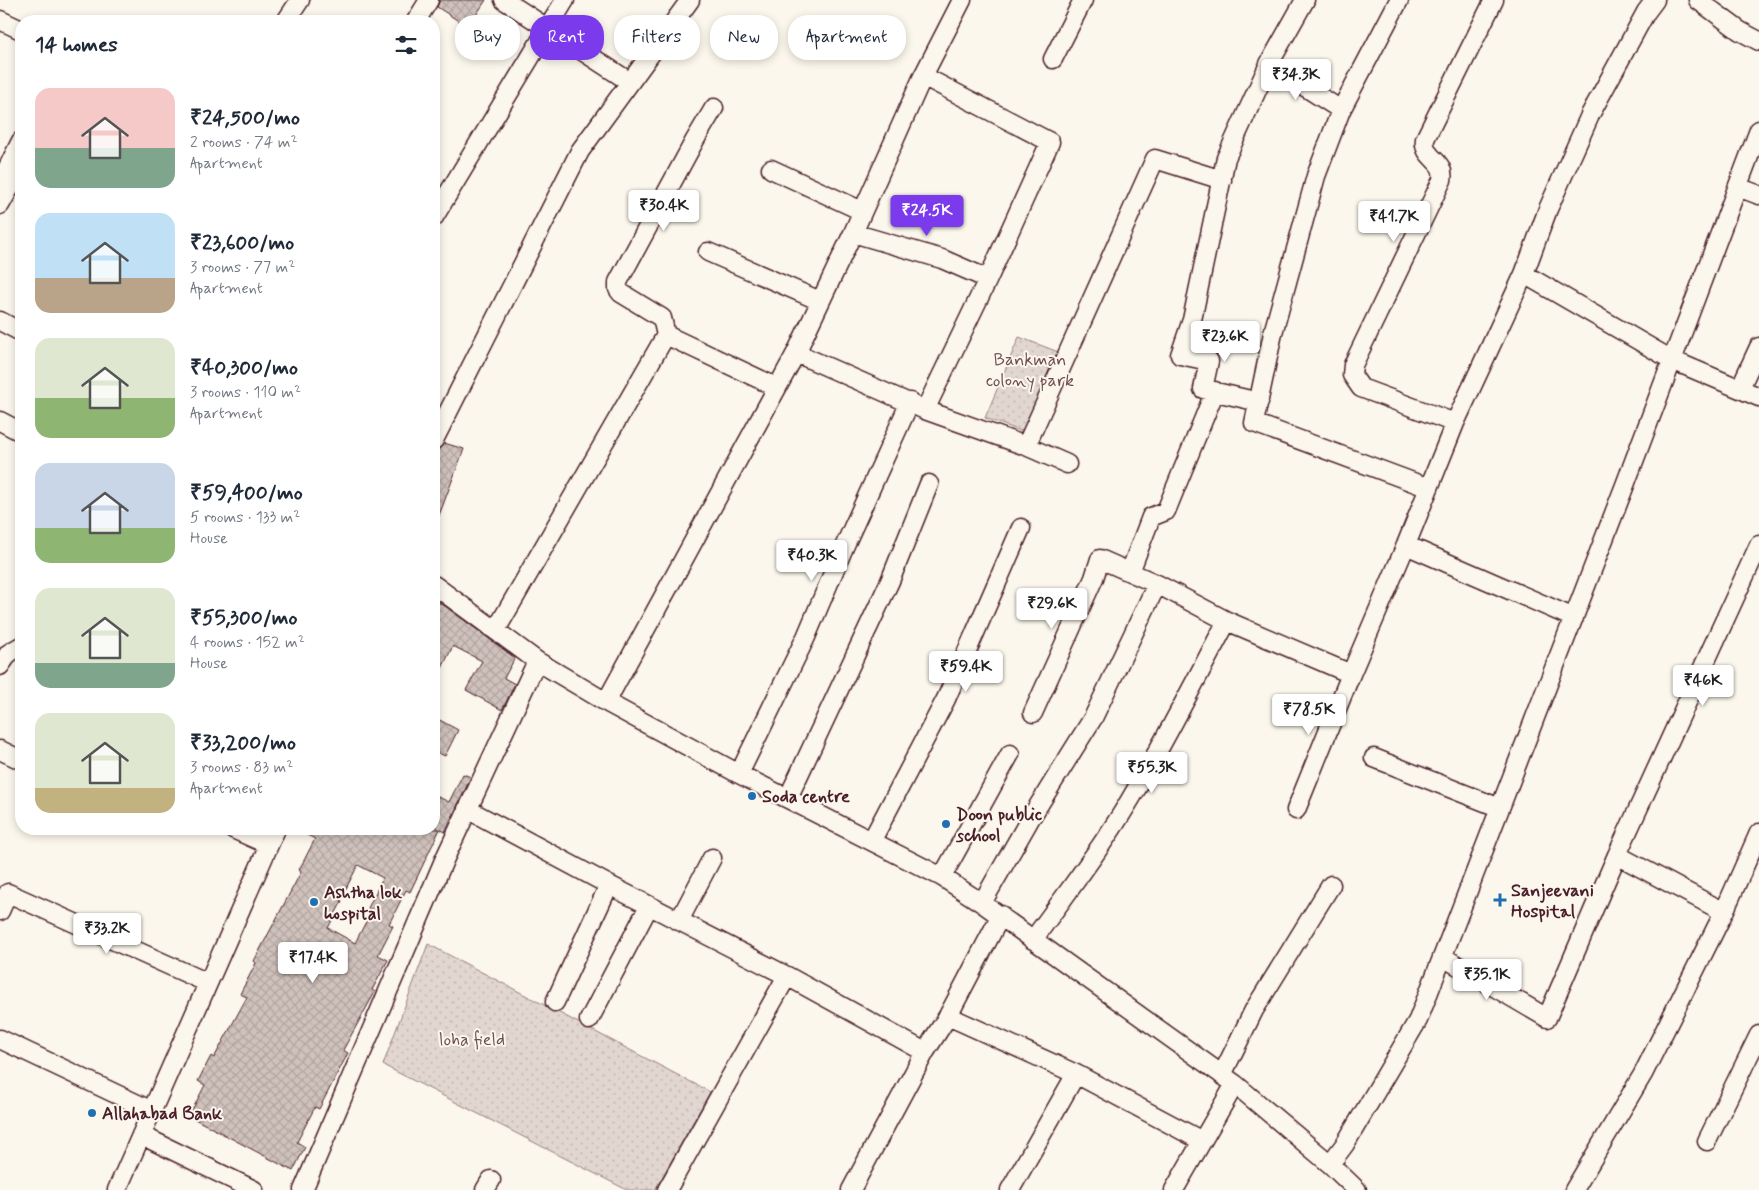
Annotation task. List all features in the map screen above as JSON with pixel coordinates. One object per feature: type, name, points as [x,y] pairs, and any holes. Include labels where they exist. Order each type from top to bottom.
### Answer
[{"type":"street","points":[[290,15],[300,0]]},
{"type":"street","points":[[420,15],[429,0]]},
{"type":"street","points":[[504,0],[530,17]]},
{"type":"street","points":[[555,15],[564,0]]},
{"type":"street","points":[[440,428],[580,151],[690,0]]},
{"type":"street","points":[[606,702],[796,353],[853,233],[923,76],[962,0]]},
{"type":"street","points":[[1053,59],[1083,0]]},
{"type":"street","points":[[1259,402],[1203,388],[1208,361],[1180,355],[1192,320],[1226,158],[1269,64],[1305,0]]},
{"type":"street","points":[[1399,0],[1341,110],[1316,176],[1299,231],[1273,333],[1254,423],[1429,488]]},
{"type":"street","points":[[1455,424],[1361,388],[1352,375],[1352,370],[1442,180],[1444,173],[1442,167],[1427,152],[1424,146],[1425,139],[1494,0]]},
{"type":"street","points":[[1296,810],[1455,424],[1524,274],[1548,209],[1591,113],[1646,12],[1655,0]]},
{"type":"street","points":[[1698,0],[1740,31],[1759,40]]},
{"type":"street","points":[[0,20],[15,27]]},
{"type":"street","points":[[440,207],[530,56]]},
{"type":"street","points":[[596,60],[630,82]]},
{"type":"street","points":[[1269,64],[1341,110]]},
{"type":"street","points":[[739,774],[806,637],[844,545],[988,279],[1050,142],[923,76]]},
{"type":"street","points":[[496,630],[666,335],[662,318],[621,293],[618,289],[618,282],[714,108]]},
{"type":"street","points":[[1330,1164],[1345,1144],[1418,1020],[1574,618],[1759,130]]},
{"type":"street","points":[[0,183],[15,153]]},
{"type":"street","points":[[1026,446],[1154,159],[1222,180]]},
{"type":"street","points":[[771,169],[862,211]]},
{"type":"street","points":[[0,205],[15,178]]},
{"type":"street","points":[[1738,187],[1759,195]]},
{"type":"street","points":[[853,233],[942,259],[988,279]]},
{"type":"street","points":[[708,252],[820,302]]},
{"type":"street","points":[[1524,274],[1672,360],[1759,397]]},
{"type":"street","points":[[0,321],[15,329]]},
{"type":"street","points":[[666,335],[776,387]]},
{"type":"street","points":[[1740,388],[1759,347]]},
{"type":"street","points":[[796,353],[918,406],[1026,446],[1067,464]]},
{"type":"street","points":[[1130,572],[1150,517],[1166,511],[1216,392]]},
{"type":"street","points":[[0,420],[15,429]]},
{"type":"street","points":[[788,798],[890,581],[930,484]]},
{"type":"street","points":[[872,840],[946,699],[1021,528]]},
{"type":"street","points":[[1406,545],[1574,618]]},
{"type":"street","points":[[1443,957],[1547,1018],[1617,855],[1759,545]]},
{"type":"street","points":[[1033,714],[1094,578],[1100,559],[1157,584],[1227,621],[1351,674]]},
{"type":"street","points":[[982,903],[1030,819],[1093,718],[1157,584]]},
{"type":"street","points":[[440,589],[537,661],[606,702],[739,774],[942,877],[982,903],[1228,1080],[1330,1164],[1357,1190]]},
{"type":"street","points":[[1033,940],[1126,806],[1167,735],[1227,621]]},
{"type":"street","points":[[0,666],[10,653],[15,650]]},
{"type":"street","points":[[303,1190],[467,809],[537,661]]},
{"type":"street","points":[[0,750],[15,757]]},
{"type":"street","points":[[942,877],[1010,754]]},
{"type":"street","points":[[1374,758],[1500,808]]},
{"type":"street","points":[[467,809],[649,906],[787,976],[925,1052]]},
{"type":"street","points":[[1574,1190],[1643,1074],[1724,912],[1759,833]]},
{"type":"street","points":[[117,1190],[272,837]]},
{"type":"street","points":[[1617,855],[1724,912]]},
{"type":"street","points":[[679,921],[712,858]]},
{"type":"street","points":[[555,1002],[609,885]]},
{"type":"street","points":[[1174,1190],[1202,1142],[1254,1010],[1331,885]]},
{"type":"street","points":[[0,911],[8,894],[208,983]]},
{"type":"street","points":[[589,1020],[649,906]]},
{"type":"street","points":[[851,1190],[925,1052],[948,1016],[1001,916]]},
{"type":"street","points":[[667,1190],[787,976]]},
{"type":"street","points":[[948,1016],[1076,1074],[1202,1142]]},
{"type":"street","points":[[1707,1141],[1759,1035]]},
{"type":"street","points":[[0,1039],[152,1111]]},
{"type":"street","points":[[1010,1190],[1076,1074]]},
{"type":"street","points":[[141,1135],[254,1190]]},
{"type":"green space","name":"Bankman colony park","points":[[1019,337],[1061,353],[1026,433],[985,418]]},
{"type":"green space","name":"loha field","points":[[428,944],[710,1092],[655,1190],[627,1190],[383,1065]]},
{"type":"building","points":[[440,0],[486,0],[476,15],[455,15],[455,19],[437,7]]},
{"type":"building","points":[[444,443],[464,449],[440,513],[440,448]]},
{"type":"building","points":[[440,603],[515,658],[504,678],[515,684],[502,710],[466,690],[482,661],[453,646],[440,672]]},
{"type":"building","points":[[440,720],[458,730],[445,756],[440,754]]},
{"type":"building","points":[[463,774],[471,777],[445,832],[440,829],[440,798],[449,802]]},
{"type":"building","points":[[307,835],[437,835],[410,892],[406,890],[389,924],[393,926],[378,955],[388,960],[372,990],[375,992],[343,1050],[348,1053],[319,1109],[315,1107],[297,1142],[305,1147],[293,1171],[189,1116],[205,1085],[198,1081],[211,1056],[214,1058],[247,997],[240,994],[256,963],[254,961],[301,872],[299,870],[315,839]],"holes":[[[358,865],[383,878],[368,908],[372,910],[355,943],[328,928]]]},
{"type":"place","name":"Soda centre","points":[[752,796]]},
{"type":"place","name":"Doon public school","points":[[946,824]]},
{"type":"place","name":"Sanjeevani Hospital","points":[[1500,900]]},
{"type":"place","name":"Ashtha lok hospital","points":[[314,902]]},
{"type":"place","name":"Allahabad Bank","points":[[92,1113]]}]
